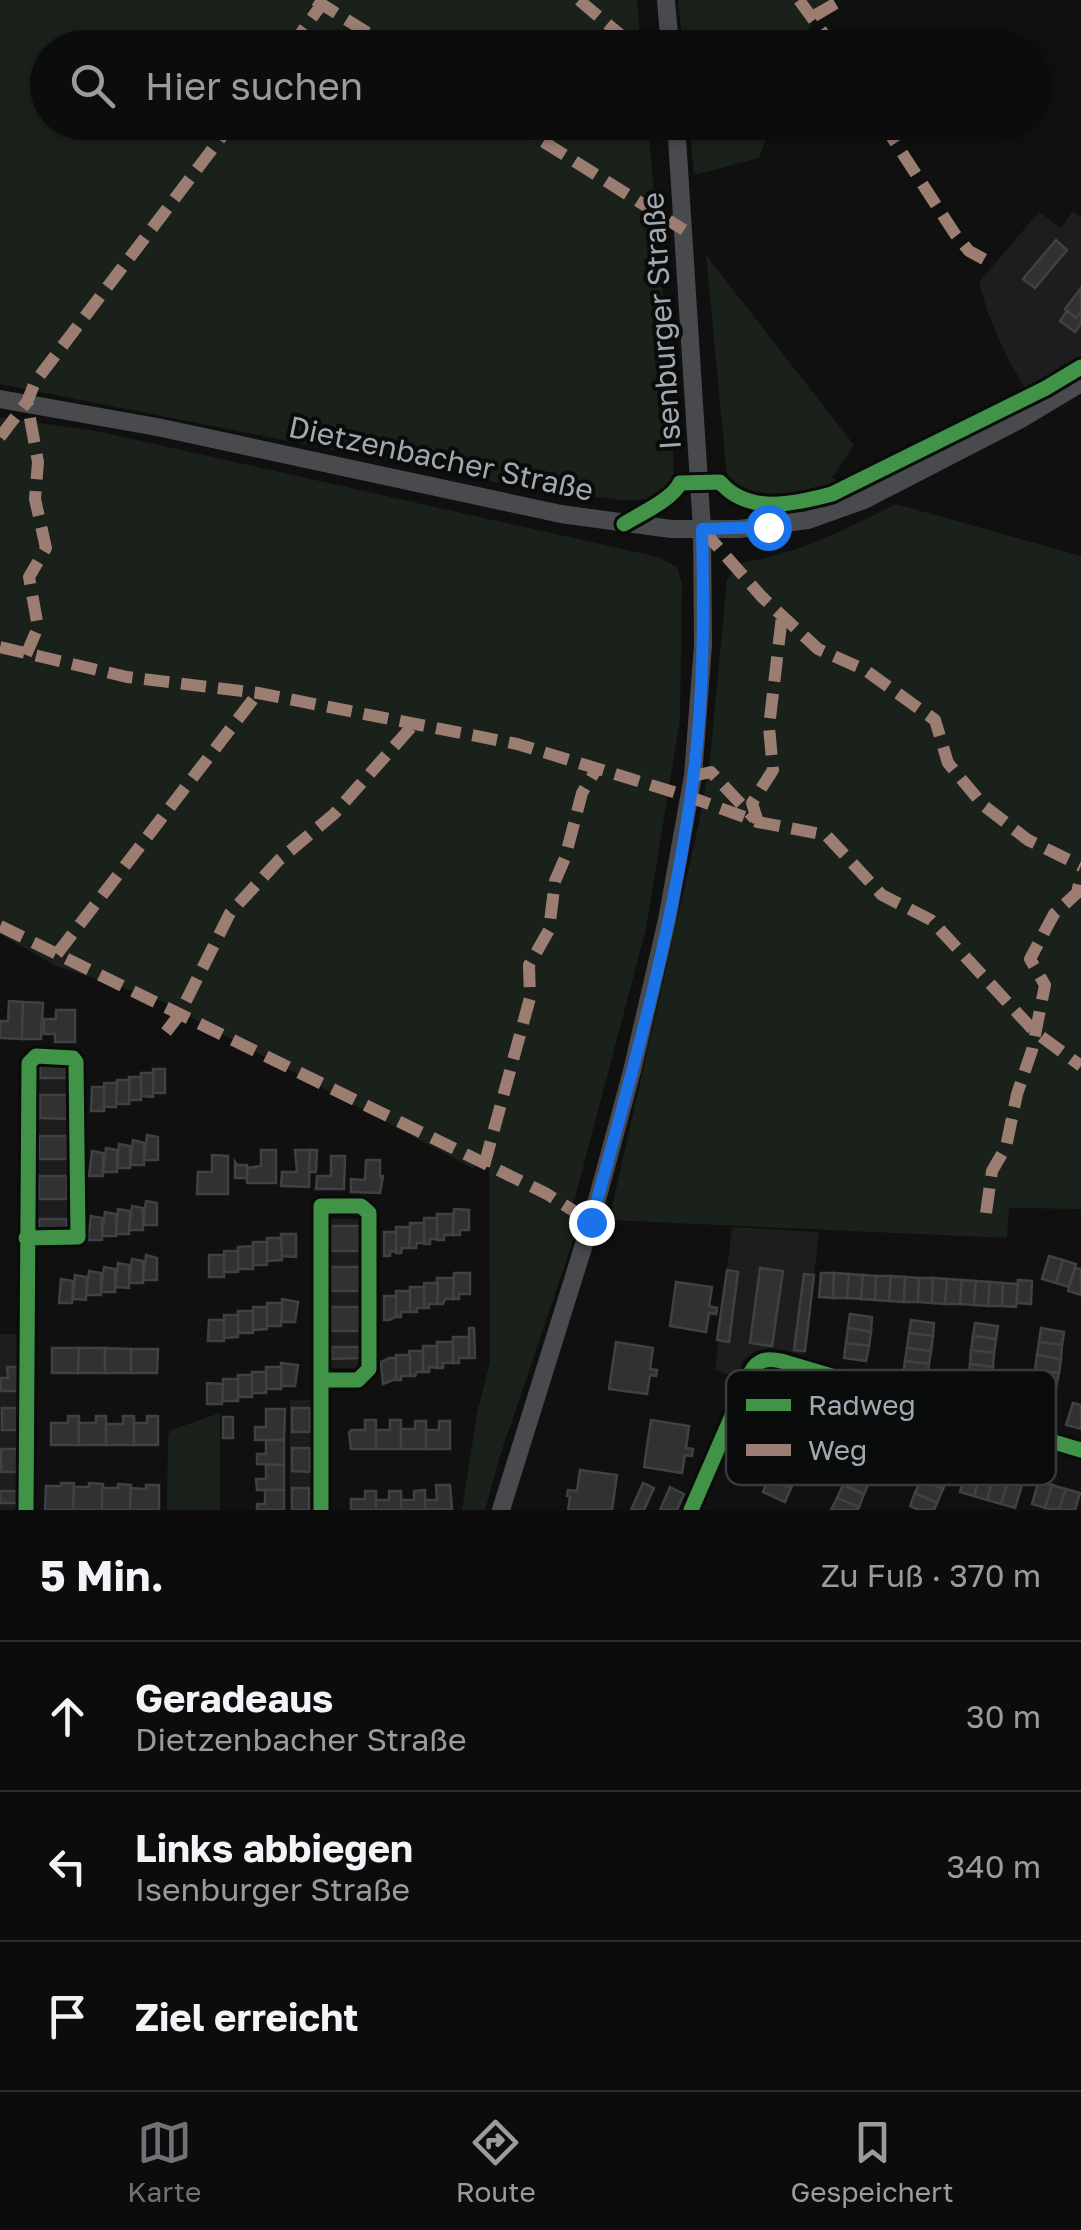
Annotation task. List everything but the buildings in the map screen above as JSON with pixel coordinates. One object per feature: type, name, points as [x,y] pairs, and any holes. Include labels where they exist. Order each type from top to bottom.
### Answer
[{"type":"main road","points":[[666,0],[668,30]]},
{"type":"main road","name":"Isenburger Straße","points":[[501,1510],[591,1222],[632,1071],[688,814],[698,732],[702,529],[677,140]]},
{"type":"main road","name":"Dietzenbacher Straße","points":[[0,400],[126,420],[561,514],[624,524],[702,529],[788,524],[845,508],[946,459],[1081,383]]},
{"type":"street","points":[[26,1238],[78,1237],[73,1058],[36,1056],[29,1063],[26,1238],[26,1510]]},
{"type":"street","points":[[321,1380],[358,1380],[369,1369],[369,1213],[361,1206],[321,1206],[321,1380],[321,1510]]},
{"type":"street","points":[[752,1370],[767,1360],[813,1370]]},
{"type":"street","points":[[691,1510],[726,1430]]},
{"type":"street","points":[[1056,1443],[1081,1450]]},
{"type":"shaded area","points":[[0,0],[637,0],[640,30],[30,30],[30,140],[649,140],[672,402],[674,491],[654,499],[622,500],[525,488],[0,384]]},
{"type":"shaded area","points":[[678,0],[828,0],[818,6],[809,30],[681,30]]},
{"type":"shaded area","points":[[691,140],[766,140],[759,158],[694,175]]},
{"type":"shaded area","points":[[1073,211],[1081,217],[1081,363],[1027,391],[989,316],[979,282],[1039,212],[1061,228]]},
{"type":"shaded area","points":[[706,255],[854,445],[832,478],[841,482],[831,488],[807,497],[764,500],[741,494],[727,477]]},
{"type":"shaded area","points":[[0,417],[101,432],[658,557],[677,567],[682,584],[680,719],[646,929],[571,1213],[579,1223],[485,1510],[462,1510],[477,1413],[490,1362],[489,1162],[472,1168],[157,999],[56,966],[0,934]]},
{"type":"shaded area","points":[[896,504],[1081,556],[1081,1209],[1009,1208],[1007,1238],[609,1220],[699,823],[710,758],[727,580],[740,563],[801,547]]},
{"type":"shaded area","points":[[35,1061],[71,1061],[70,1234],[34,1233]]},
{"type":"shaded area","points":[[328,1219],[362,1219],[363,1368],[330,1368]]},
{"type":"shaded area","points":[[732,1227],[819,1232],[805,1355],[772,1348],[755,1351],[739,1370],[726,1370],[726,1374],[715,1370]]},
{"type":"shaded area","points":[[0,1334],[21,1334],[20,1510],[0,1510]]},
{"type":"shaded area","points":[[290,1400],[311,1400],[311,1510],[290,1510]]},
{"type":"shaded area","points":[[220,1413],[220,1510],[167,1510],[168,1435],[171,1430]]},
{"type":"marked path","points":[[315,0],[363,30]]},
{"type":"marked path","points":[[579,0],[615,30]]},
{"type":"marked path","points":[[799,0],[821,30]]},
{"type":"marked path","points":[[814,16],[841,0]]},
{"type":"marked path","points":[[303,30],[322,4]]},
{"type":"marked path","points":[[0,437],[27,402],[35,382],[219,140]]},
{"type":"marked path","points":[[541,140],[684,230]]},
{"type":"marked path","points":[[894,140],[955,234],[969,251],[989,262]]},
{"type":"marked path","points":[[26,655],[38,627],[29,577],[46,548],[35,499],[38,462],[27,402]]},
{"type":"marked path","points":[[702,529],[762,597],[818,649],[865,670],[935,720],[948,763],[983,805],[1028,840],[1081,866]]},
{"type":"marked path","points":[[758,822],[752,803],[773,770],[769,727],[782,616]]},
{"type":"marked path","points":[[0,647],[127,677],[258,693],[517,744],[758,822],[826,835],[882,895],[931,920],[1035,1032],[1081,1066]]},
{"type":"marked path","points":[[57,954],[258,693]]},
{"type":"marked path","points":[[166,1032],[179,1015],[230,913],[279,860],[334,814],[414,724]]},
{"type":"marked path","points":[[484,1166],[530,998],[529,965],[549,930],[555,881],[582,793],[596,770]]},
{"type":"marked path","points":[[693,776],[711,772],[755,819]]},
{"type":"marked path","points":[[986,1213],[992,1171],[1006,1147],[1045,985],[1030,959],[1054,914],[1077,893],[1081,874]]},
{"type":"marked path","points":[[0,926],[547,1194],[591,1222]]},
{"type":"cycle path","points":[[624,524],[663,500],[680,483],[720,482],[731,492],[758,503],[803,501],[832,494],[1081,367]]},
{"type":"cycle path","points":[[26,1238],[78,1237],[73,1058],[36,1056],[29,1063],[26,1510]]},
{"type":"cycle path","points":[[321,1380],[358,1380],[369,1369],[369,1213],[361,1206],[321,1206],[321,1510]]},
{"type":"cycle path","points":[[752,1370],[768,1360],[811,1370]]},
{"type":"cycle path","points":[[691,1510],[726,1430]]},
{"type":"cycle path","points":[[1056,1443],[1081,1450]]},
{"type":"route","points":[[591,1222],[632,1071],[688,814],[701,687],[702,529],[768,527]]}]
